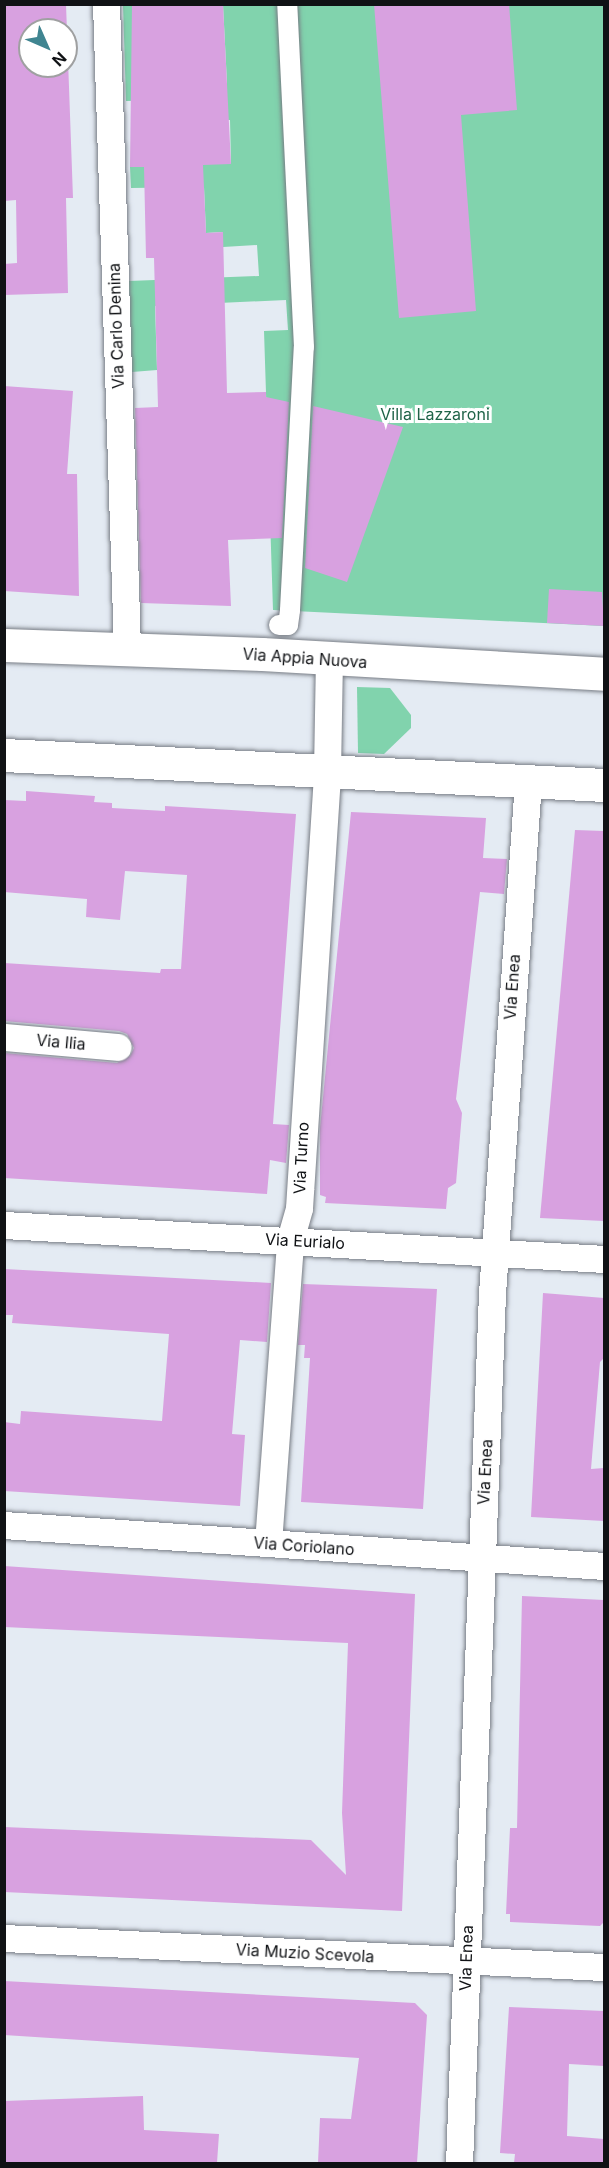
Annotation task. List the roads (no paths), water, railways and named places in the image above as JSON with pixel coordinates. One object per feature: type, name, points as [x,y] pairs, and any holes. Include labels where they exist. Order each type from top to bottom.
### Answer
[{"type":"main road","name":"Via Appia Nuova","points":[[4,645],[127,648],[604,674]]},
{"type":"main road","points":[[4,754],[604,785]]},
{"type":"street","name":"Via Carlo Denina","points":[[106,4],[127,648]]},
{"type":"street","points":[[279,624],[288,625],[290,610],[304,347],[287,4]]},
{"type":"street","name":"Via Turno","points":[[268,1543],[290,1240],[299,1208],[327,772],[329,659]]},
{"type":"street","name":"Via Enea","points":[[459,2163],[481,1559],[495,1252],[528,782]]},
{"type":"street","name":"Via Ilia","points":[[4,1037],[118,1047]]},
{"type":"street","name":"Via Eurialo","points":[[4,1225],[604,1259]]},
{"type":"street","name":"Via Coriolano","points":[[4,1525],[604,1566]]},
{"type":"street","name":"Via Muzio Scevola","points":[[4,1938],[604,1967]]},
{"type":"park label","name":"Villa Lazzaroni","points":[[435,414]]}]
